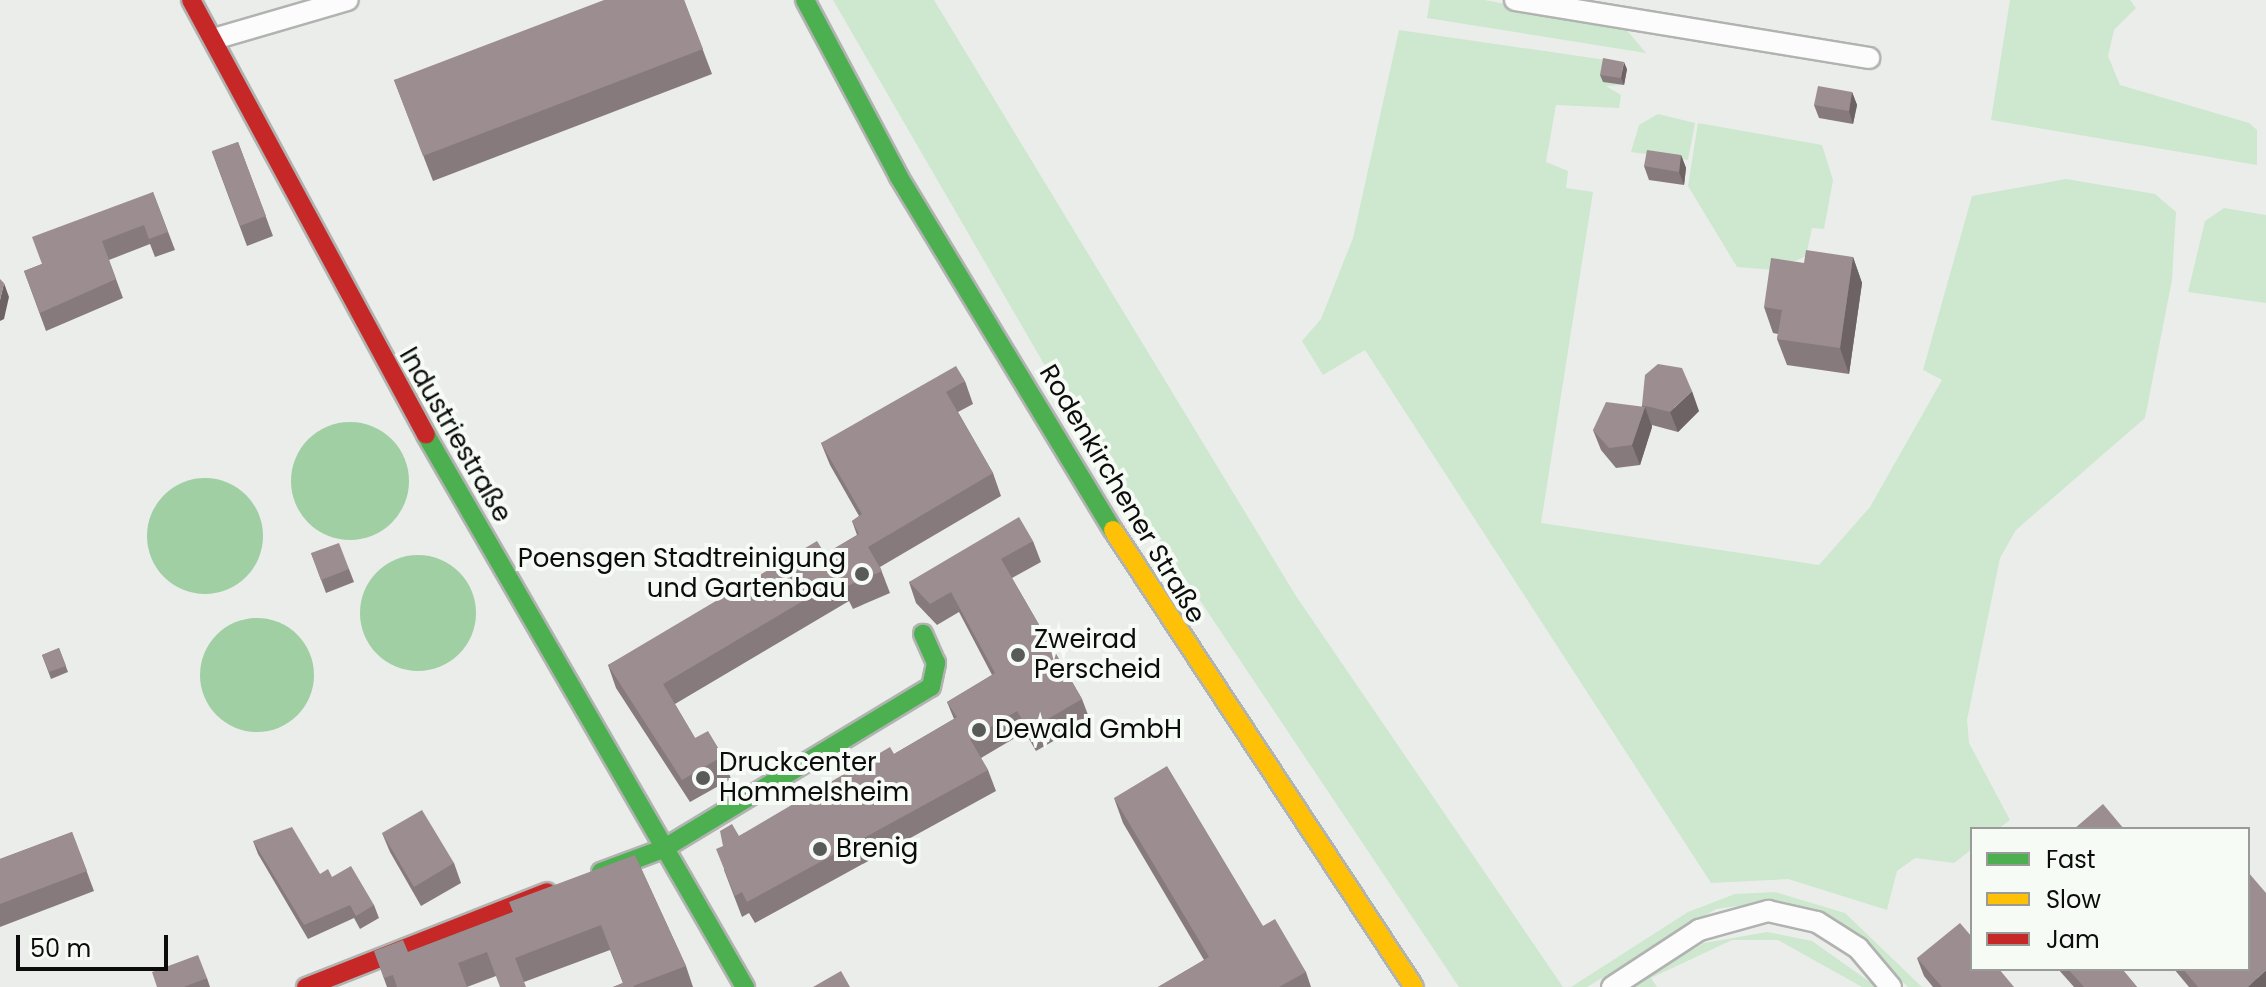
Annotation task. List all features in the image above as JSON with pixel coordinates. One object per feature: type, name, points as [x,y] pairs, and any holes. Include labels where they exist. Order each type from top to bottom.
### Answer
[{"type":"street","name":"Industriestraße","points":[[191,0],[217,38],[364,328],[745,987]]},
{"type":"street","points":[[217,38],[348,0]]},
{"type":"street","points":[[1515,0],[1869,58]]},
{"type":"street","name":"Rodenkirchener Straße","points":[[805,4],[899,177],[1171,625],[1414,987]]},
{"type":"street","points":[[306,987],[663,849],[931,687],[936,663],[923,634]]},
{"type":"street","points":[[1612,987],[1699,930],[1768,911],[1817,922],[1858,948],[1891,987]]},
{"type":"street","points":[[1363,915],[1394,987]]},
{"type":"shaded area","points":[[833,0],[934,0],[1296,596],[1563,987],[1459,987],[1059,390]]},
{"type":"shaded area","points":[[1430,0],[1485,0],[1625,28],[1646,53],[1427,18]]},
{"type":"shaded area","points":[[2010,0],[2130,0],[2136,8],[2114,30],[2108,56],[2120,85],[2249,123],[2257,130],[2257,165],[1991,120]]},
{"type":"shaded area","points":[[1399,30],[1606,60],[1603,81],[1624,85],[1606,86],[1621,95],[1619,108],[1556,105],[1546,162],[1568,171],[1566,188],[1593,192],[1541,523],[1819,565],[1870,507],[1942,380],[1923,370],[1972,196],[2066,179],[2155,194],[2176,212],[2172,280],[2145,418],[2016,530],[2000,558],[1967,720],[1969,743],[2010,820],[2001,827],[1970,827],[1970,851],[1954,863],[1915,858],[1897,871],[1887,910],[1788,879],[1711,883],[1365,350],[1323,375],[1302,341],[1321,319],[1353,238]]},
{"type":"shaded area","points":[[1658,114],[1695,123],[1688,160],[1631,152],[1639,125]]},
{"type":"shaded area","points":[[1698,123],[1822,145],[1833,180],[1824,229],[1812,228],[1806,256],[1775,270],[1737,267],[1688,186]]},
{"type":"shaded area","points":[[2224,208],[2266,215],[2266,303],[2188,292],[2205,221]]},
{"type":"shaded area","points":[[350,422],[373,426],[392,439],[405,458],[409,481],[405,504],[392,523],[373,536],[350,540],[327,536],[308,523],[295,504],[291,481],[295,458],[308,439],[327,426]]},
{"type":"shaded area","points":[[205,478],[227,482],[246,495],[259,514],[263,536],[259,558],[246,577],[227,590],[205,594],[183,590],[164,577],[151,558],[147,536],[151,514],[164,495],[183,482]]},
{"type":"shaded area","points":[[418,555],[440,559],[459,572],[472,591],[476,613],[472,635],[459,654],[440,667],[418,671],[396,667],[377,654],[364,635],[360,613],[364,591],[377,572],[396,559]]},
{"type":"shaded area","points":[[257,618],[279,623],[297,635],[309,653],[314,675],[309,697],[297,715],[279,727],[257,732],[235,727],[217,715],[205,697],[200,675],[205,653],[217,635],[235,623]]},
{"type":"shaded area","points":[[1775,892],[1845,913],[1922,987],[1908,987],[1839,921],[1774,901],[1716,909],[1587,987],[1571,987],[1688,912],[1735,894]]},
{"type":"shaded area","points":[[1767,932],[1812,941],[1877,987],[1862,987],[1778,940],[1732,940],[1651,978],[1657,987],[1628,987],[1704,943]]},
{"type":"building","points":[[604,0],[684,0],[703,49],[423,156],[394,80]]},
{"type":"building","points":[[1603,58],[1624,62],[1621,78],[1600,75]]},
{"type":"building","points":[[1818,86],[1852,92],[1849,111],[1814,105]]},
{"type":"building","points":[[238,142],[266,216],[240,226],[212,151]]},
{"type":"building","points":[[1647,150],[1681,155],[1679,172],[1644,166]]},
{"type":"building","points":[[153,192],[168,232],[149,239],[144,225],[102,241],[116,279],[40,313],[24,271],[42,264],[32,237]]},
{"type":"building","points":[[1806,250],[1853,257],[1840,348],[1777,339],[1782,310],[1764,307],[1771,258],[1804,263]]},
{"type":"building","points":[[0,279],[4,283],[0,300]]},
{"type":"building","points":[[1658,364],[1682,368],[1692,391],[1670,412],[1642,405],[1645,375]]},
{"type":"building","points":[[956,366],[965,381],[946,392],[993,473],[868,547],[882,571],[845,587],[840,579],[663,684],[695,738],[708,731],[723,756],[682,780],[608,665],[817,541],[825,554],[859,534],[852,521],[862,514],[821,443]]},
{"type":"building","points":[[1606,402],[1645,407],[1632,445],[1609,448],[1593,430]]},
{"type":"building","points":[[1019,517],[1033,541],[1001,559],[1082,699],[1029,730],[1017,711],[970,739],[988,770],[747,902],[742,892],[735,896],[716,849],[723,846],[720,831],[732,824],[739,836],[890,747],[894,754],[957,717],[947,702],[995,673],[951,592],[930,604],[909,582]]},
{"type":"building","points":[[339,543],[349,569],[321,580],[311,553]]},
{"type":"building","points":[[59,648],[66,666],[49,672],[42,655]]},
{"type":"building","points":[[1167,766],[1263,926],[1275,919],[1306,972],[1279,987],[1158,987],[1209,957],[1114,798]]},
{"type":"building","points":[[2103,804],[2122,827],[2076,827]]},
{"type":"building","points":[[422,810],[454,863],[414,887],[382,833]]},
{"type":"building","points":[[292,827],[320,874],[328,869],[332,877],[351,866],[374,905],[356,916],[350,905],[304,925],[253,841]]},
{"type":"building","points":[[72,832],[87,871],[0,904],[0,859]]},
{"type":"building","points":[[635,855],[686,966],[634,987],[613,987],[623,983],[601,925],[515,958],[526,987],[500,987],[487,952],[458,963],[467,987],[397,987],[393,975],[384,978],[374,951],[403,940],[408,952],[513,912],[509,902]]},
{"type":"building","points":[[2250,874],[2266,893],[2266,970],[2248,987],[2198,987],[2185,971],[2250,971]]},
{"type":"building","points":[[1960,923],[1970,935],[1970,971],[2001,971],[2014,987],[1942,987],[1917,958]]},
{"type":"building","points":[[198,955],[207,978],[184,987],[157,987],[152,972]]},
{"type":"building","points":[[841,971],[850,987],[813,987]]},
{"type":"building","points":[[2070,971],[2124,971],[2137,987],[2084,987]]},
{"type":"traffic: fast","points":[[805,0],[899,177],[1113,530]]},
{"type":"traffic: fast","points":[[426,435],[745,987]]},
{"type":"traffic: fast","points":[[601,872],[663,849],[931,687],[936,663],[923,634]]},
{"type":"traffic: slow","points":[[1113,530],[1414,987]]},
{"type":"traffic: jam","points":[[191,0],[426,435]]},
{"type":"traffic: jam","points":[[306,987],[547,892]]},
{"type":"place","name":"Poensgen Stadtreinigung und Gartenbau","points":[[862,574]]},
{"type":"place","name":"Zweirad Perscheid","points":[[1018,655]]},
{"type":"place","name":"Dewald GmbH","points":[[979,730]]},
{"type":"place","name":"Druckcenter Hommelsheim","points":[[703,778]]},
{"type":"place","name":"Brenig","points":[[820,849]]}]
